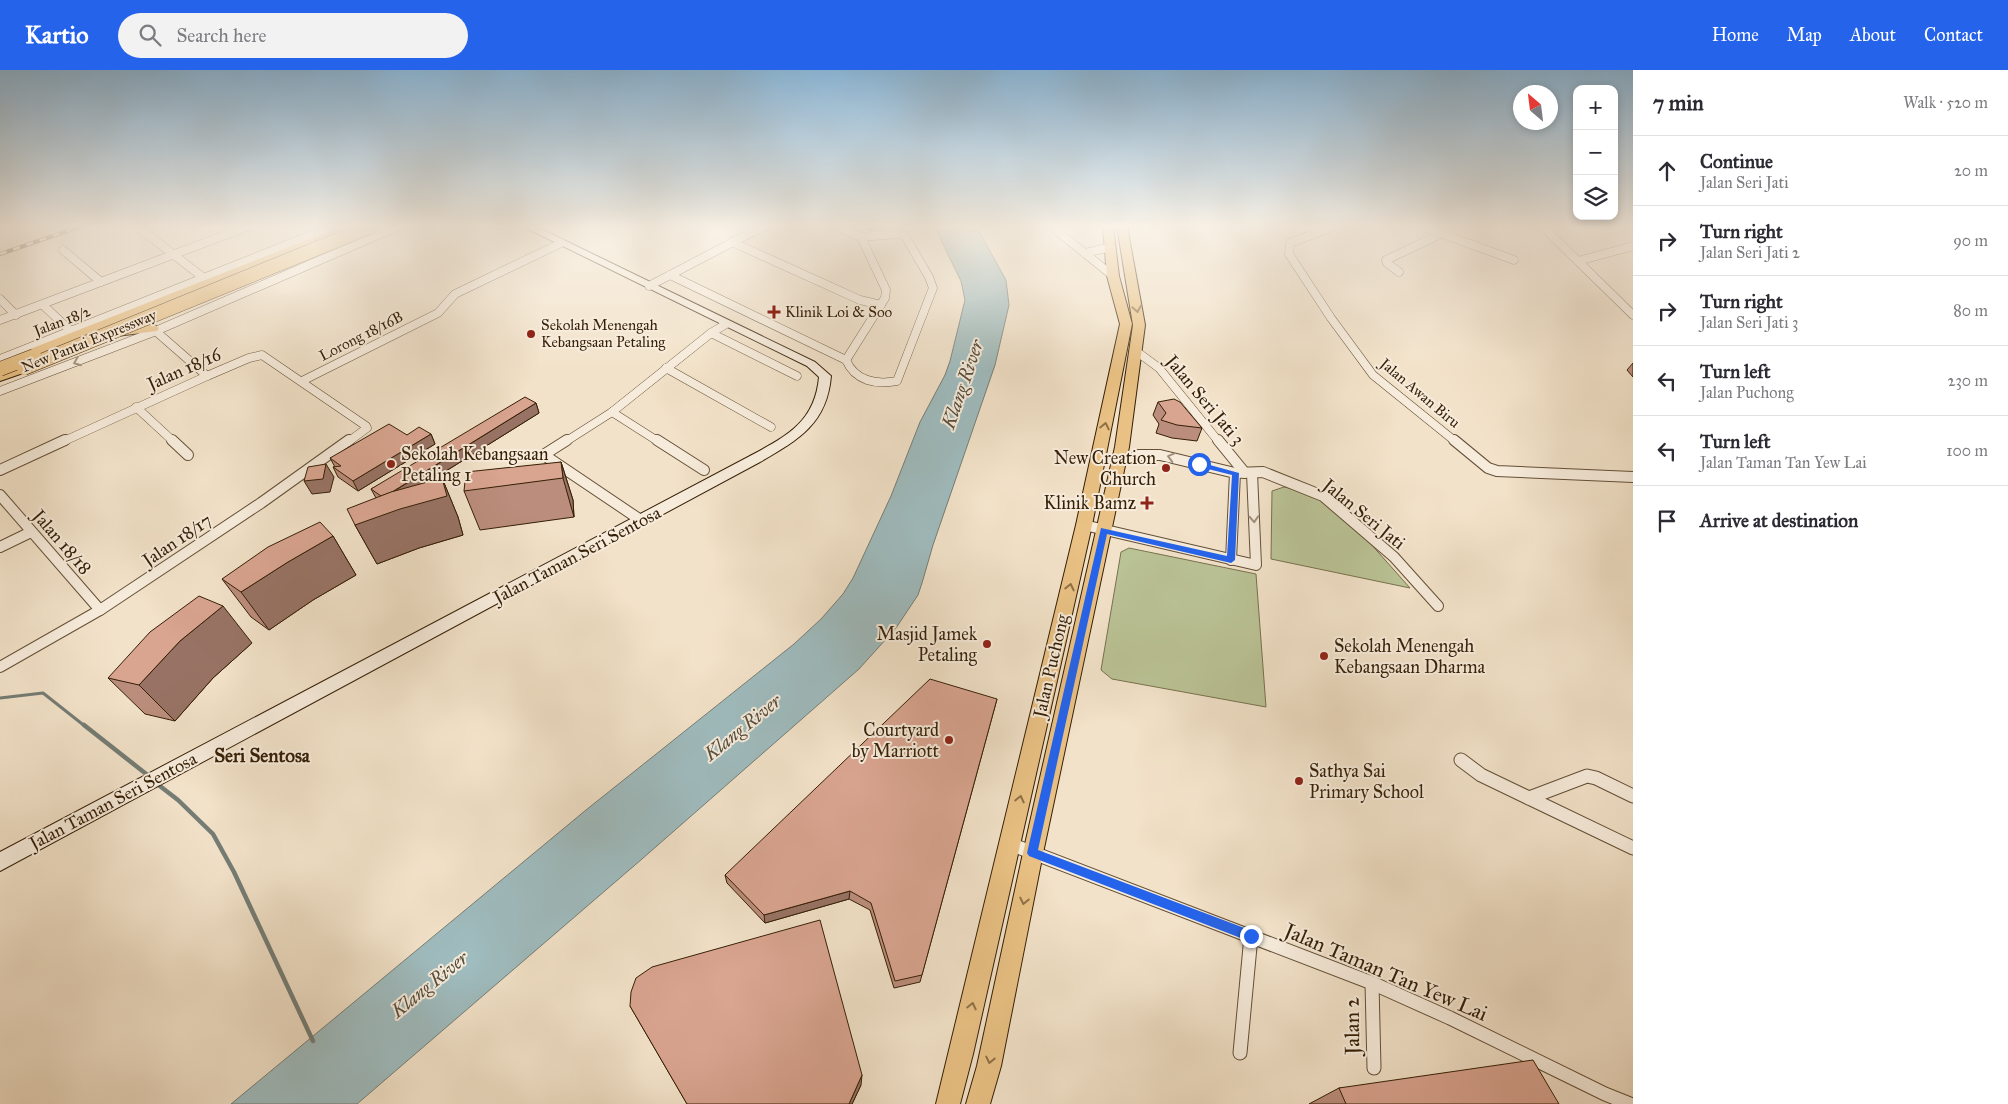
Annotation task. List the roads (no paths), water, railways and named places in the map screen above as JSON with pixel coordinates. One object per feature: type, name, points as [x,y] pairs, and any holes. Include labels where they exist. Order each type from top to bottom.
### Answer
[{"type":"highway","name":"New Pantai Expressway","points":[[0,369],[240,274]]},
{"type":"highway","name":"New Pantai Expressway","points":[[0,378],[254,274]]},
{"type":"highway","points":[[0,362],[184,297]]},
{"type":"main road","points":[[0,378],[118,332],[147,323],[242,274]]},
{"type":"main road","points":[[0,362],[75,334],[147,323],[172,310],[260,274]]},
{"type":"main road","name":"Jalan Taman Seri Sentosa","points":[[0,862],[171,769],[642,521],[791,437],[807,424],[819,409],[824,398],[825,376],[819,370],[625,274]]},
{"type":"main road","name":"Jalan Puchong","points":[[978,1104],[989,1066],[1032,853],[1122,447],[1140,325],[1131,274]]},
{"type":"main road","name":"Jalan Puchong","points":[[948,1104],[1084,525],[1126,324],[1113,276]]},
{"type":"street","points":[[92,274],[101,282]]},
{"type":"street","points":[[0,320],[122,274]]},
{"type":"street","points":[[199,274],[205,279]]},
{"type":"street","name":"Jalan 18/2","points":[[75,334],[217,274]]},
{"type":"street","points":[[0,391],[38,378],[147,323],[274,274]]},
{"type":"street","name":"Lorong 18/16B","points":[[302,381],[438,313],[444,308],[448,299],[497,274]]},
{"type":"street","points":[[803,274],[860,300],[881,305]]},
{"type":"street","points":[[879,274],[886,290],[885,298],[846,360],[848,369],[855,375],[867,380],[890,383],[897,382],[933,288],[927,274]]},
{"type":"street","name":"Jalan Awan Biru","points":[[1302,274],[1372,374],[1491,470],[1633,477]]},
{"type":"street","points":[[1591,274],[1633,316]]},
{"type":"street","points":[[649,286],[670,275],[846,360]]},
{"type":"street","points":[[0,299],[16,315]]},
{"type":"street","points":[[43,305],[75,334]]},
{"type":"street","points":[[1625,308],[1633,305]]},
{"type":"street","points":[[147,323],[207,376]]},
{"type":"street","points":[[642,521],[545,454],[612,412],[711,333],[726,324]]},
{"type":"street","points":[[711,333],[797,376]]},
{"type":"street","name":"Jalan Seri Jati 3","points":[[1136,352],[1159,368],[1244,473]]},
{"type":"street","name":"Jalan 18/16","points":[[0,470],[136,407],[249,358],[262,355],[366,426],[366,430]]},
{"type":"street","points":[[666,368],[771,426]]},
{"type":"street","points":[[136,407],[188,455]]},
{"type":"street","points":[[612,412],[704,470]]},
{"type":"street","name":"Jalan 18/17","points":[[0,667],[100,610],[261,503],[366,430]]},
{"type":"street","name":"Jalan Seri Jati","points":[[1137,455],[1160,455],[1244,473],[1263,472],[1323,496],[1394,557],[1438,606]]},
{"type":"street","points":[[1084,525],[1256,566],[1244,473]]},
{"type":"street","points":[[1231,560],[1244,473]]},
{"type":"street","name":"Jalan 18/18","points":[[0,495],[100,610]]},
{"type":"street","points":[[0,548],[32,532]]},
{"type":"street","points":[[1461,760],[1481,775],[1633,848]]},
{"type":"street","points":[[1529,798],[1587,776],[1596,778],[1633,796]]},
{"type":"street","name":"Jalan Taman Tan Yew Lai","points":[[1010,844],[1372,982],[1450,1018],[1606,1099],[1630,1104]]},
{"type":"street","points":[[1240,1053],[1251,936]]},
{"type":"street","name":"Jalan 2","points":[[1372,982],[1374,1068]]},
{"type":"water","name":"Klang River","points":[[958,274],[1003,274],[1006,280],[1009,305],[995,365],[933,545],[918,595],[896,628],[859,669],[357,1104],[231,1104],[586,810],[794,644],[821,619],[843,594],[853,578],[891,496],[920,422],[945,375],[965,300]]},
{"type":"waterway","points":[[0,698],[43,693],[86,727]]},
{"type":"waterway","points":[[84,725],[150,777]]},
{"type":"waterway","points":[[156,783],[178,800],[213,834],[234,872],[313,1041]]},
{"type":"place","name":"Klinik Loi & Soo","points":[[774,312]]},
{"type":"place","name":"Sekolah Menengah Kebangsaan Petaling","points":[[531,334]]},
{"type":"place","name":"Sekolah Kebangsaan Petaling 1","points":[[391,464]]},
{"type":"place","name":"New Creation Church","points":[[1166,468]]},
{"type":"place","name":"Klinik Bamz","points":[[1147,503]]},
{"type":"place","name":"Masjid Jamek Petaling","points":[[987,644]]},
{"type":"place","name":"Sekolah Menengah Kebangsaan Dharma","points":[[1324,656]]},
{"type":"place","name":"Courtyard by Marriott","points":[[949,740]]},
{"type":"place","name":"Sathya Sai Primary School","points":[[1299,781]]},
{"type":"district","name":"Seri Sentosa","points":[[262,755]]}]
